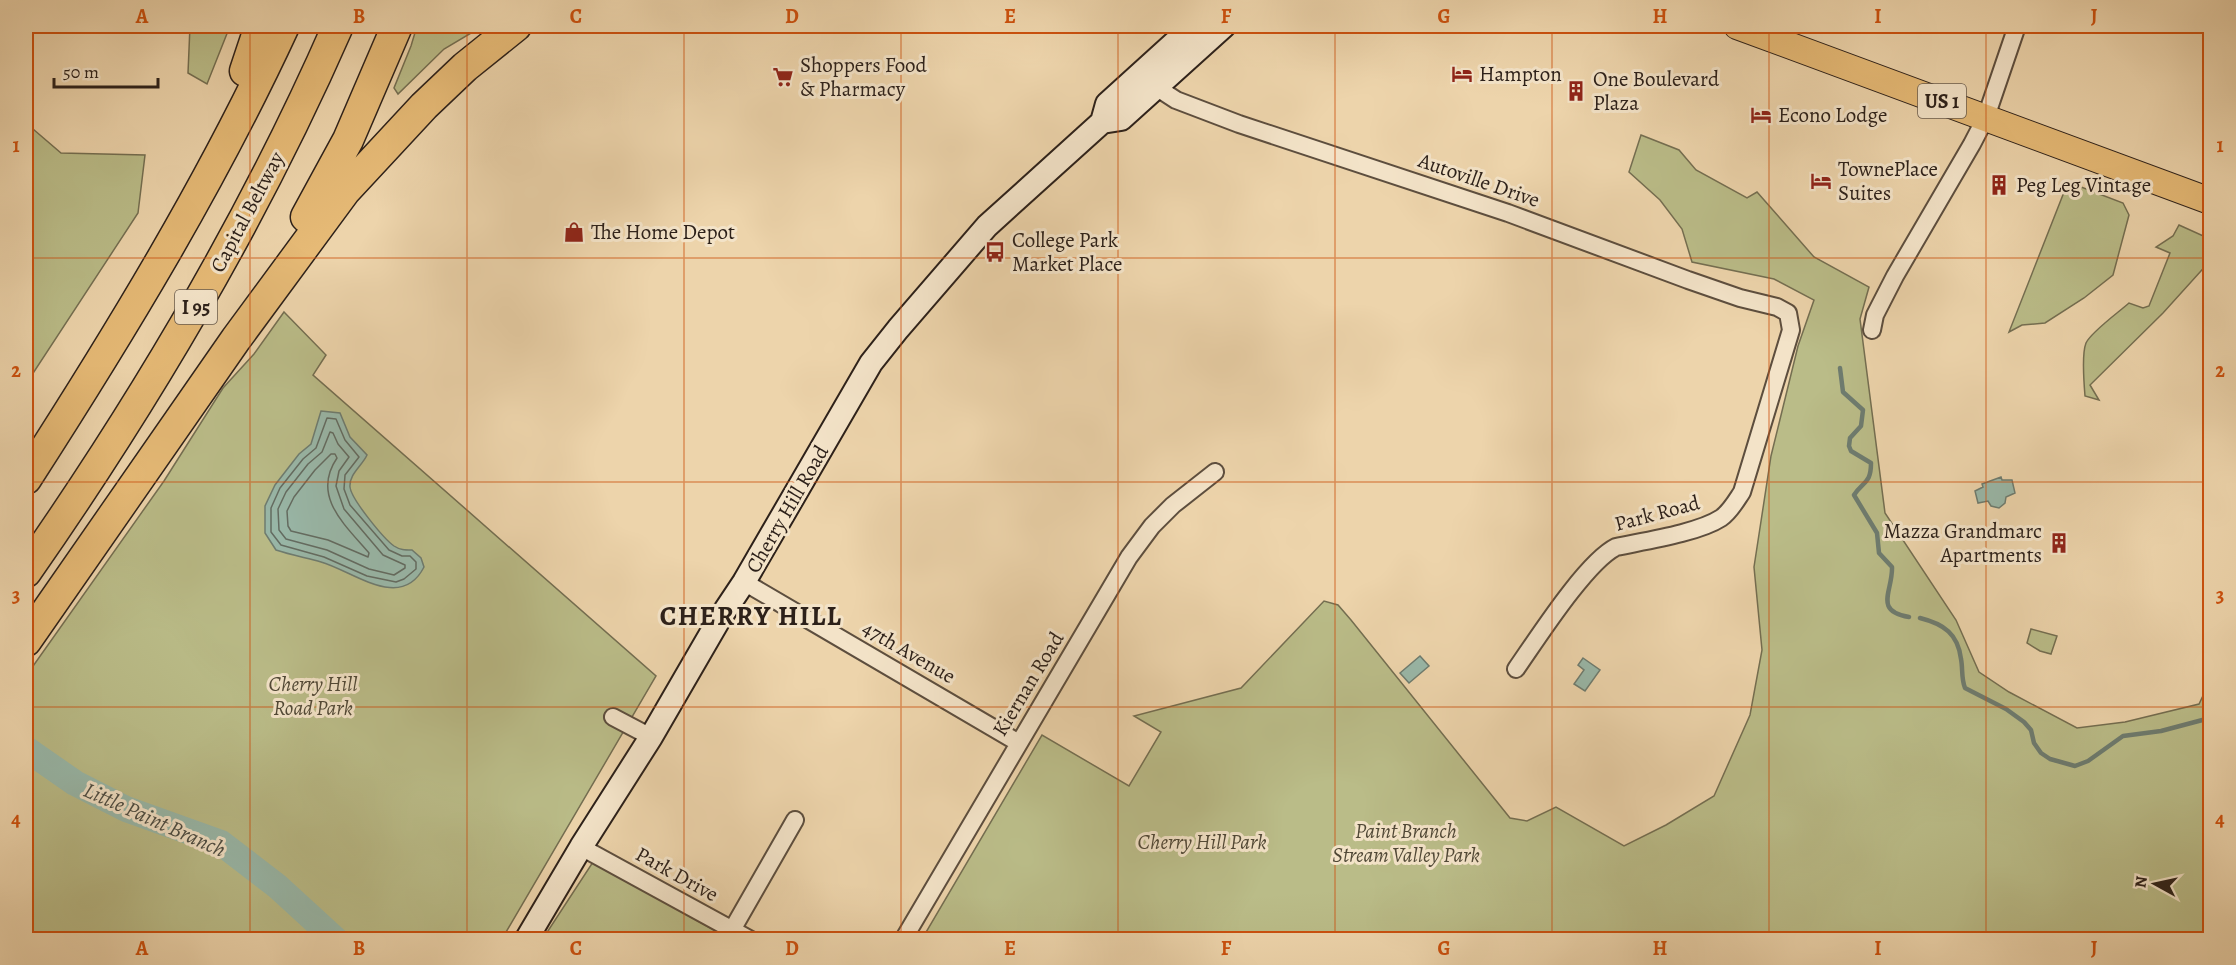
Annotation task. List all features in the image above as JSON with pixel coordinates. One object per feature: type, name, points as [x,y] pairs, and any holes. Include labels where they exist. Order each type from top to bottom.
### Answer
[{"type":"highway","points":[[187,213],[239,88],[260,26]]},
{"type":"highway","name":"I 95","points":[[26,479],[87,384],[187,213],[252,95],[284,26]]},
{"type":"highway","name":"Capital Beltway","points":[[26,572],[126,421],[193,311],[236,235],[297,118],[338,26]]},
{"type":"highway","points":[[236,339],[348,140],[398,26]]},
{"type":"highway","points":[[26,641],[236,339],[345,190],[424,106],[516,26]]},
{"type":"main road","name":"Cherry Hill Road","points":[[526,939],[744,582],[871,363],[987,226],[1102,122],[1107,104],[1193,26]]},
{"type":"main road","name":"Cherry Hill Road","points":[[1102,122],[1121,119],[1224,26]]},
{"type":"main road","name":"US 1","points":[[1737,26],[2211,201]]},
{"type":"street","points":[[1872,330],[1875,315],[1894,276],[1986,117],[2017,26]]},
{"type":"street","name":"Autoville Drive","points":[[1156,87],[1176,100],[1239,124],[1508,213],[1688,280],[1777,307],[1788,313]]},
{"type":"street","name":"Park Road","points":[[1516,669],[1581,581],[1608,551],[1616,547],[1688,531],[1722,518],[1735,504],[1742,492],[1788,341],[1791,330],[1788,313]]},
{"type":"street","name":"Kiernan Road","points":[[903,939],[1129,557],[1152,526],[1173,505],[1215,472]]},
{"type":"street","name":"47th Avenue","points":[[744,582],[1019,743]]},
{"type":"street","points":[[613,717],[651,737]]},
{"type":"street","points":[[732,930],[795,820]]},
{"type":"street","name":"Park Drive","points":[[581,847],[751,939]]},
{"type":"green space","points":[[190,26],[230,26],[207,84],[188,73]]},
{"type":"green space","points":[[417,26],[483,26],[444,49],[398,94],[394,88]]},
{"type":"green space","points":[[26,123],[61,153],[145,155],[138,213],[26,384]]},
{"type":"green space","points":[[1641,135],[1679,150],[1696,170],[1747,198],[1757,192],[1814,257],[1869,287],[1860,319],[1885,513],[1956,620],[1979,672],[2009,692],[2077,728],[2125,722],[2199,704],[2210,681],[2210,939],[922,939],[1042,735],[1129,786],[1161,732],[1134,716],[1241,688],[1324,601],[1338,605],[1351,620],[1510,818],[1527,821],[1556,807],[1624,846],[1666,825],[1714,796],[1750,715],[1762,650],[1754,567],[1771,456],[1798,346],[1814,300],[1774,279],[1692,262],[1682,229],[1660,200],[1629,172]]},
{"type":"green space","points":[[2068,182],[2123,203],[2129,215],[2113,275],[2084,298],[2045,323],[2022,325],[2009,332]]},
{"type":"green space","points":[[2179,225],[2210,239],[2210,261],[2163,313],[2090,385],[2099,400],[2085,396],[2086,343],[2099,328],[2129,303],[2143,308],[2149,306],[2170,253],[2156,247],[2173,236]]},
{"type":"green space","name":"Cherry Hill Road Park","points":[[284,312],[326,355],[313,375],[656,676],[502,939],[26,940],[26,676],[164,481],[223,388],[254,354]]},
{"type":"green space","points":[[2031,629],[2057,636],[2051,654],[2040,651],[2027,643]]},
{"type":"green space","points":[[593,862],[730,939],[542,940]]},
{"type":"water","points":[[321,411],[340,413],[350,437],[367,455],[350,482],[352,493],[362,509],[389,542],[403,550],[412,550],[421,558],[424,567],[414,580],[403,586],[390,588],[376,585],[321,562],[276,550],[265,533],[265,506],[275,485],[299,454],[311,444]]},
{"type":"water","points":[[2001,477],[2002,480],[2012,480],[2015,493],[2006,497],[2005,503],[1999,508],[1991,506],[1988,501],[1978,503],[1975,491],[1983,487],[1982,484]]},
{"type":"water","points":[[1420,656],[1429,666],[1409,683],[1400,673]]},
{"type":"water","points":[[1583,658],[1600,670],[1585,691],[1574,684],[1584,670],[1578,665]]},
{"type":"waterway","points":[[1840,368],[1843,392],[1863,410],[1861,426],[1850,438],[1849,446],[1851,451],[1871,463],[1868,479],[1854,495],[1877,533],[1879,553],[1892,567],[1888,605],[1891,610],[1909,617]]},
{"type":"waterway","points":[[1920,618],[1943,627],[1957,643],[1965,688],[2006,709],[2024,722],[2031,730],[2034,743],[2041,753],[2050,759],[2075,766],[2088,761],[2123,736],[2161,731],[2210,718]]},
{"type":"waterway","name":"Little Paint Branch","points":[[26,749],[75,783],[126,809],[221,843],[277,886],[336,940]]},
{"type":"place","name":"Hampton","points":[[1462,74]]},
{"type":"place","name":"Shoppers Food & Pharmacy","points":[[783,77]]},
{"type":"place","name":"One Boulevard Plaza","points":[[1576,91]]},
{"type":"place","name":"Econo Lodge","points":[[1761,115]]},
{"type":"place","name":"TownePlace Suites","points":[[1821,181]]},
{"type":"place","name":"Peg Leg Vintage","points":[[1999,185]]},
{"type":"place","name":"The Home Depot","points":[[574,232]]},
{"type":"place","name":"College Park Market Place","points":[[995,252]]},
{"type":"place","name":"Mazza Grandmarc Apartments","points":[[2059,543]]},
{"type":"district","name":"CHERRY HILL","points":[[751,616]]},
{"type":"park label","name":"Cherry Hill Park","points":[[1202,842]]},
{"type":"park label","name":"Paint Branch Stream Valley Park","points":[[1406,843]]}]
